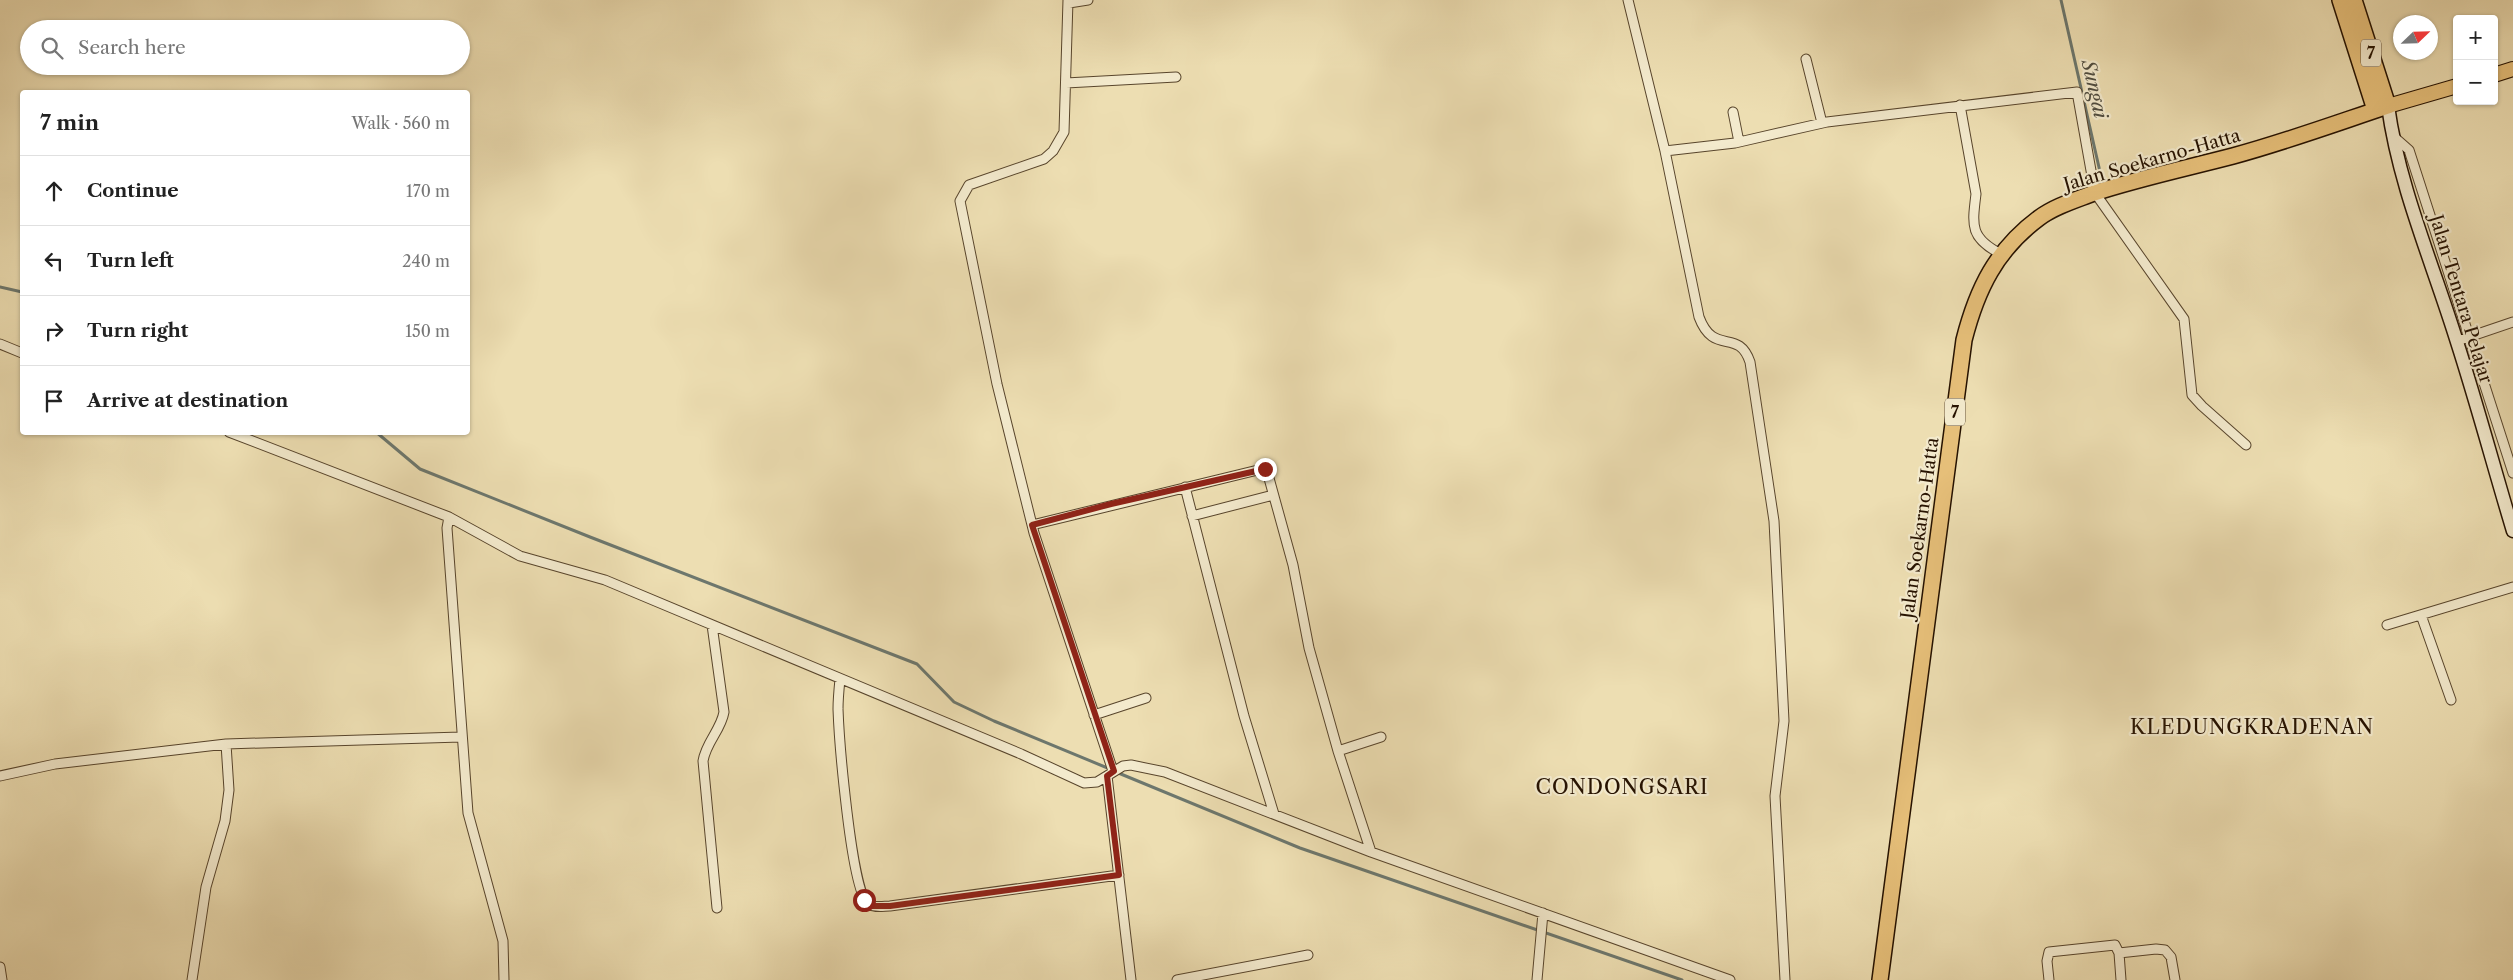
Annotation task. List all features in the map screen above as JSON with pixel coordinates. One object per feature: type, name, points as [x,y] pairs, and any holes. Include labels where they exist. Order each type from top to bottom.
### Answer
[{"type":"highway","name":"7","points":[[2340,0],[2382,108]]},
{"type":"highway","name":"7","points":[[2354,0],[2369,47],[2382,108]]},
{"type":"highway","name":"Jalan Soekarno-Hatta","points":[[1880,980],[1964,340],[1973,305],[2001,254],[2018,235],[2041,216],[2096,193],[2236,155],[2382,108]]},
{"type":"main road","points":[[2498,74],[2513,69]]},
{"type":"main road","points":[[2382,108],[2453,87]]},
{"type":"main road","name":"Jalan Tentara Pelajar","points":[[2382,108],[2508,500],[2513,531]]},
{"type":"street","points":[[1088,0],[1069,1],[1064,132],[1054,151],[1044,159],[969,185],[960,201],[997,384],[1032,525],[1094,715],[1110,774],[1131,980]]},
{"type":"street","points":[[1628,0],[1665,151],[1699,316],[1704,330],[1710,336],[1740,345],[1745,350],[1750,362],[1774,521],[1784,721],[1775,796],[1785,980]]},
{"type":"street","points":[[2362,0],[2373,35],[2369,47]]},
{"type":"street","points":[[1806,59],[1822,123]]},
{"type":"street","points":[[1066,83],[1176,77]]},
{"type":"street","points":[[1665,151],[1739,142],[1822,123],[2076,92],[2096,193],[2184,319],[2192,394],[2246,446]]},
{"type":"street","points":[[1960,105],[1976,194],[1974,226],[1980,242],[2001,254]]},
{"type":"street","points":[[1732,112],[1739,142]]},
{"type":"street","points":[[2392,135],[2409,150],[2471,337],[2513,473]]},
{"type":"street","points":[[2457,341],[2513,322]]},
{"type":"street","points":[[0,344],[20,352]]},
{"type":"street","points":[[237,435],[449,517],[520,556],[605,580],[1021,754],[1084,783],[1092,784],[1130,765],[1165,772],[1371,852],[1730,980]]},
{"type":"street","points":[[1032,525],[1184,486],[1265,469],[1269,474],[1293,565],[1309,648],[1338,751],[1371,852]]},
{"type":"street","points":[[1184,486],[1244,716],[1274,814]]},
{"type":"street","points":[[1192,516],[1273,494]]},
{"type":"street","points":[[449,517],[447,528],[468,813],[503,941],[504,980]]},
{"type":"street","points":[[2387,625],[2513,587]]},
{"type":"street","points":[[2421,615],[2451,700]]},
{"type":"street","points":[[712,624],[724,712],[722,722],[705,749],[703,761],[716,908]]},
{"type":"street","points":[[840,678],[838,707],[840,739],[853,855],[860,892],[867,904],[890,906],[1119,875]]},
{"type":"street","points":[[1094,715],[1146,698]]},
{"type":"street","points":[[0,776],[54,764],[226,744],[461,737]]},
{"type":"street","points":[[1338,751],[1380,737]]},
{"type":"street","points":[[192,980],[206,888],[225,821],[229,790],[226,744]]},
{"type":"street","points":[[1538,980],[1543,913]]},
{"type":"street","points":[[2049,980],[2048,954],[2054,950],[2115,945],[2119,953],[2121,980]]},
{"type":"street","points":[[2119,953],[2156,948],[2165,950],[2171,957],[2175,980]]},
{"type":"street","points":[[1177,980],[1308,955]]},
{"type":"street","points":[[0,967],[2,980]]},
{"type":"waterway","name":"Sungai","points":[[2061,0],[2103,185]]},
{"type":"waterway","points":[[0,287],[20,292]]},
{"type":"waterway","points":[[380,435],[420,469],[917,664],[954,702],[994,721],[1110,769]]},
{"type":"waterway","points":[[1116,772],[1300,848],[1682,980]]},
{"type":"district","name":"KLEDUNGKRADENAN","points":[[2252,727]]},
{"type":"district","name":"CONDONGSARI","points":[[1622,787]]},
{"type":"route","points":[[864,900],[872,906],[890,906],[1119,875],[1107,776],[1114,771],[1091,707],[1032,525],[1111,504],[1265,469]]}]
